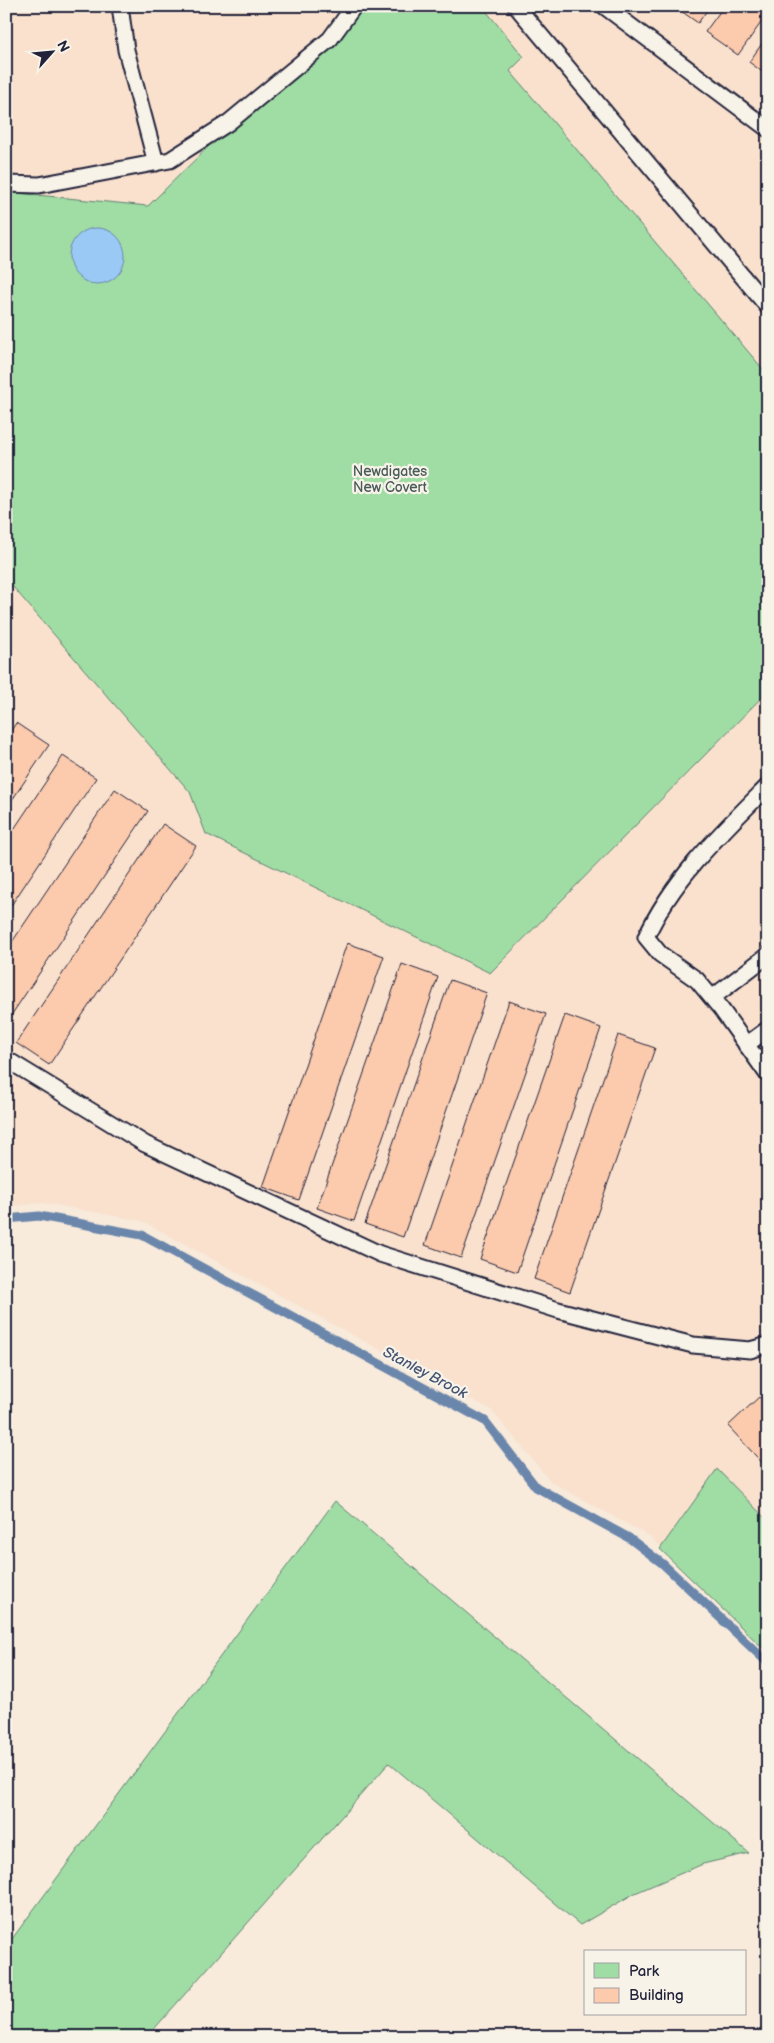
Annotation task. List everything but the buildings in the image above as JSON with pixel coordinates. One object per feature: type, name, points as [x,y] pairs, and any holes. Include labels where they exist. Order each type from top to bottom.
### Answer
[{"type":"lane","points":[[120,6],[126,50],[156,163]]},
{"type":"lane","points":[[6,184],[39,185],[170,160],[228,123],[330,39],[354,6]]},
{"type":"lane","points":[[516,6],[768,307]]},
{"type":"lane","points":[[604,6],[768,129]]},
{"type":"lane","points":[[768,786],[697,860],[657,912],[646,937],[660,954],[697,980],[768,1075]]},
{"type":"lane","points":[[712,998],[768,955]]},
{"type":"lane","points":[[746,1045],[768,1029]]},
{"type":"lane","points":[[6,1059],[145,1144],[380,1254],[558,1310],[693,1345],[750,1350],[768,1345]]},
{"type":"shaded area","points":[[6,6],[768,6],[768,1647],[650,1537],[551,1482],[491,1410],[142,1221],[42,1203],[6,1207]]},
{"type":"green space","name":"Newdigates New Covert","points":[[351,6],[482,6],[524,57],[510,71],[768,375],[768,691],[490,973],[206,834],[190,792],[6,579],[6,192],[148,206]]},
{"type":"green space","points":[[717,1469],[768,1521],[768,1653],[660,1549]]},
{"type":"green space","points":[[335,1501],[749,1853],[703,1864],[635,1893],[580,1925],[389,1763],[147,2037],[6,2037],[6,1947]]},
{"type":"water","points":[[92,228],[102,228],[117,236],[123,245],[125,256],[123,267],[117,276],[102,284],[92,284],[81,279],[74,272],[69,261],[69,251],[74,240],[81,233]]},
{"type":"waterway","name":"Stanley Brook","points":[[6,1219],[39,1216],[142,1235],[485,1421],[536,1487],[629,1538],[663,1564],[768,1663]]}]
